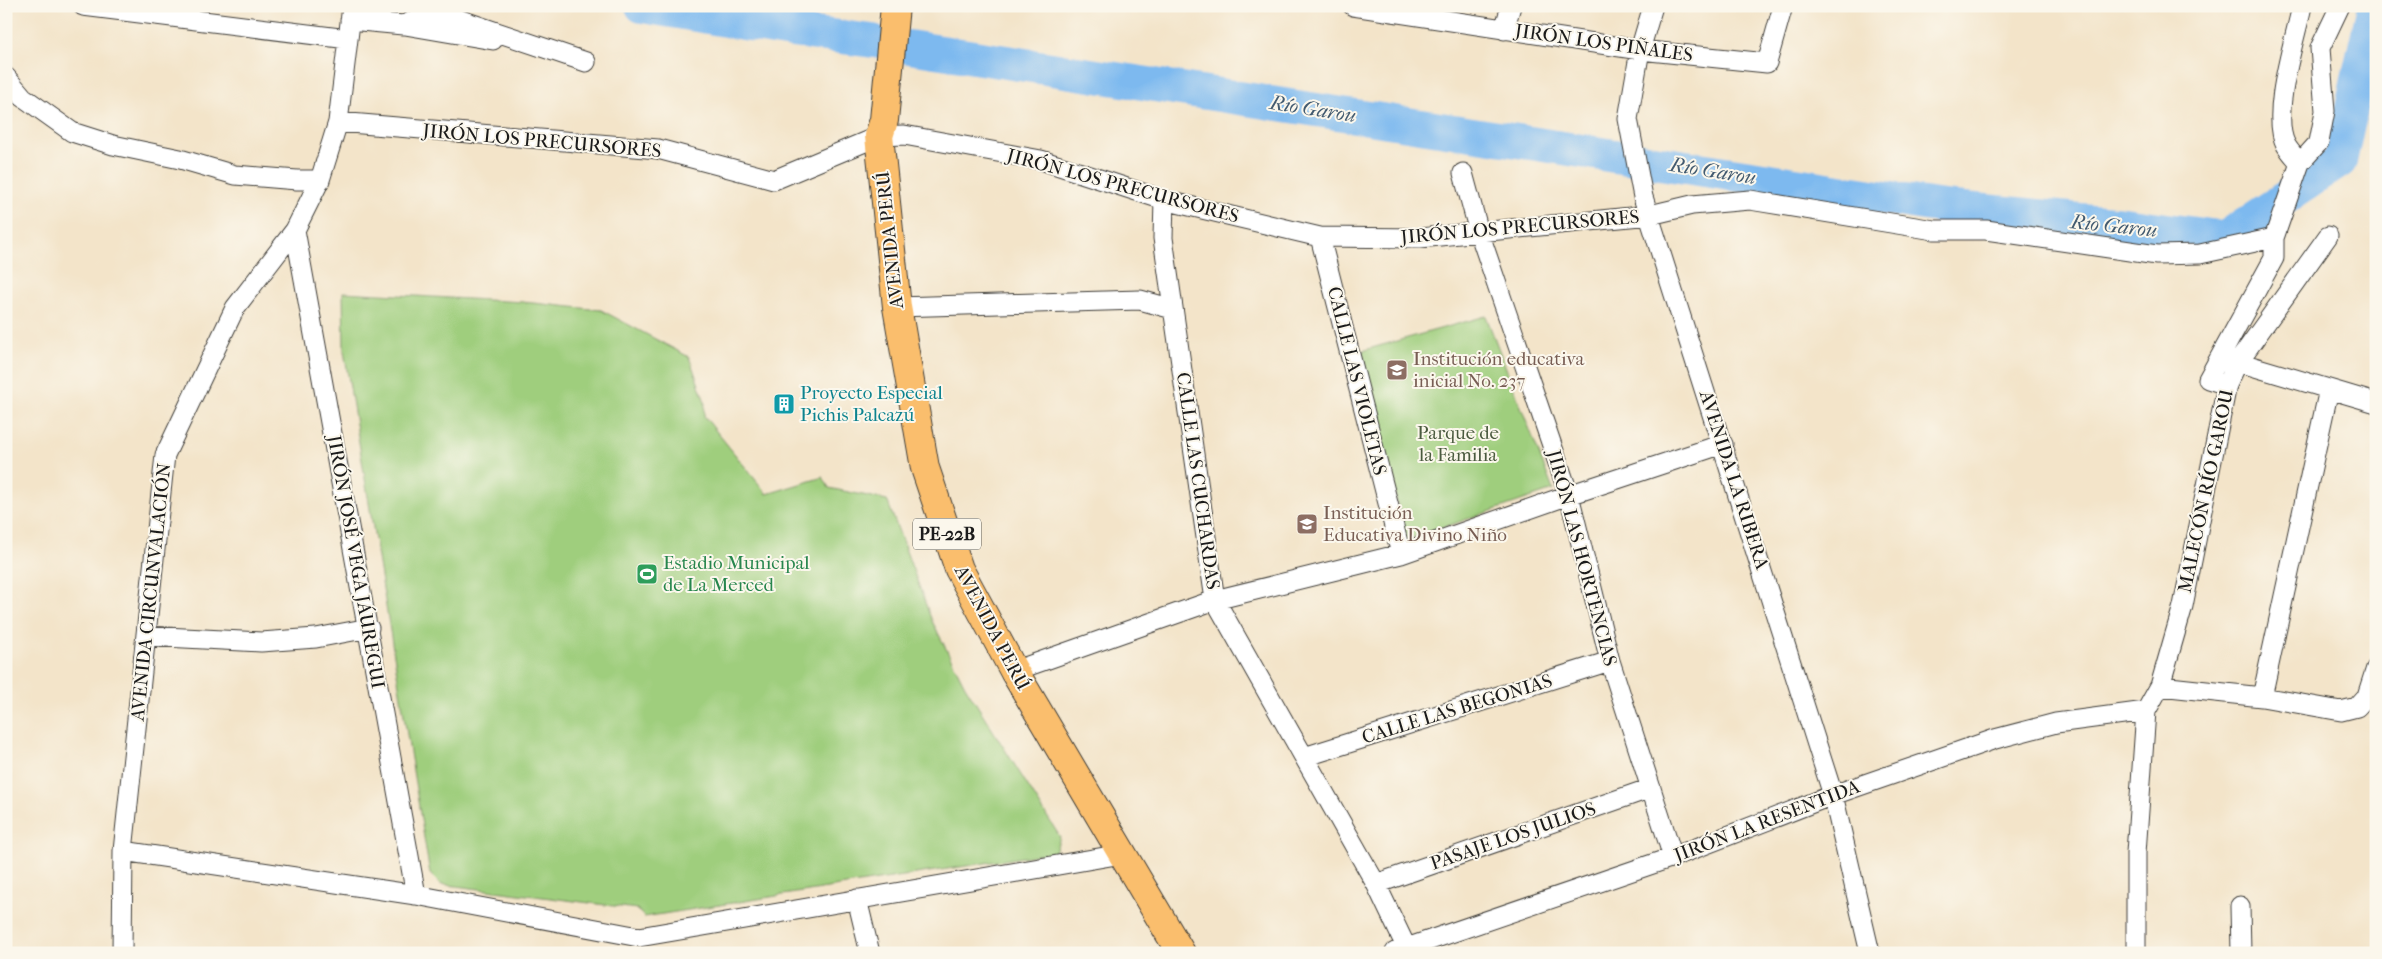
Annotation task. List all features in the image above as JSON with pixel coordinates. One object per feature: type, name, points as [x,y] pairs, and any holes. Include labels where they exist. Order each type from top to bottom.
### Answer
[{"type":"highway","name":"AVENIDA PERÚ","points":[[894,6],[884,120],[879,136],[897,307],[924,468],[959,569],[1014,671],[1181,953]]},
{"type":"street","points":[[83,6],[348,39]]},
{"type":"street","name":"JIRÓN LOS PIÑALES","points":[[1353,6],[1640,50],[1767,63],[1783,6]]},
{"type":"street","points":[[1504,30],[1511,6]]},
{"type":"street","name":"AVENIDA LA RIBERA","points":[[1653,6],[1640,50],[1628,120],[1643,197],[1833,795],[1870,953]]},
{"type":"street","points":[[2300,164],[2286,145],[2281,127],[2280,108],[2302,6]]},
{"type":"street","points":[[2227,385],[2208,379],[2274,258],[2274,238],[2300,164],[2319,142],[2326,111],[2320,48],[2340,6]]},
{"type":"street","points":[[351,13],[403,25],[556,52]]},
{"type":"street","name":"AVENIDA CIRCUNVALACIÓN","points":[[122,953],[123,851],[165,455],[235,308],[295,230],[320,180],[338,122],[351,13]]},
{"type":"street","points":[[403,25],[427,16],[459,13],[586,62]]},
{"type":"street","points":[[6,77],[23,97],[72,132],[113,145],[180,159],[235,175],[320,180]]},
{"type":"street","name":"JIRÓN LOS PRECURSORES","points":[[338,122],[658,149],[774,180],[879,136],[904,135],[1040,160],[1164,200],[1320,238],[1420,238],[1650,215],[1692,205],[1750,200],[1934,230],[1986,230],[2157,255],[2200,254],[2274,238]]},
{"type":"street","name":"JIRÓN LAS HORTENCIAS","points":[[1463,173],[1479,232],[1569,495],[1610,662],[1673,857]]},
{"type":"street","name":"CALLE LAS CUCHARDAS","points":[[1164,200],[1163,238],[1215,600],[1376,884],[1403,951]]},
{"type":"street","name":"JIRÓN JOSÉ VEGA JÁUREGUI","points":[[295,230],[416,894]]},
{"type":"street","name":"MALECÓN RÍO GAROU","points":[[2146,711],[2160,686],[2183,606],[2227,385],[2238,362],[2328,236]]},
{"type":"street","name":"CALLE LAS VIOLETAS","points":[[1320,238],[1401,554]]},
{"type":"street","points":[[897,307],[1140,300],[1173,309]]},
{"type":"street","points":[[2238,362],[2376,403]]},
{"type":"street","points":[[2262,697],[2329,389]]},
{"type":"street","points":[[1014,671],[1215,600],[1401,554],[1569,495],[1723,444]]},
{"type":"street","points":[[146,636],[261,642],[316,638],[369,628]]},
{"type":"street","name":"CALLE LAS BEGONIAS","points":[[1304,758],[1610,662]]},
{"type":"street","points":[[2160,686],[2262,697],[2341,712],[2357,707],[2367,696],[2376,668]]},
{"type":"street","points":[[2136,953],[2136,853],[2146,711]]},
{"type":"street","name":"JIRÓN LA RESENTIDA","points":[[1403,951],[1673,857],[1833,795],[1995,739],[2056,723],[2126,712],[2146,711]]},
{"type":"street","name":"PASAJE LOS JULIOS","points":[[1376,884],[1651,788]]},
{"type":"street","points":[[123,851],[416,894],[638,945],[857,899],[1122,854]]},
{"type":"street","points":[[857,899],[870,953]]},
{"type":"street","points":[[2240,906],[2241,953]]},
{"type":"green space","name":"Estadio Municipal de La Merced","points":[[343,292],[523,302],[601,310],[689,357],[705,402],[704,416],[767,494],[823,477],[829,488],[887,500],[932,621],[965,686],[1060,837],[1055,852],[644,917],[637,909],[440,884],[430,874],[344,351]]},
{"type":"green space","name":"Parque de la Familia","points":[[1486,316],[1553,490],[1406,540],[1361,351]]},
{"type":"waterway","name":"Río Garou","points":[[642,6],[792,31],[873,41]]},
{"type":"waterway","name":"Río Garou","points":[[909,47],[1944,207],[2124,224],[2225,238],[2340,161],[2374,6]]},
{"type":"place","name":"Institución educativa inicial No. 237","points":[[1397,370]]},
{"type":"place","name":"Proyecto Especial Pichis Palcazú","points":[[784,404]]},
{"type":"place","name":"Institución Educativa Divino Niño","points":[[1307,524]]},
{"type":"place","name":"Estadio Municipal de La Merced","points":[[647,574]]}]
